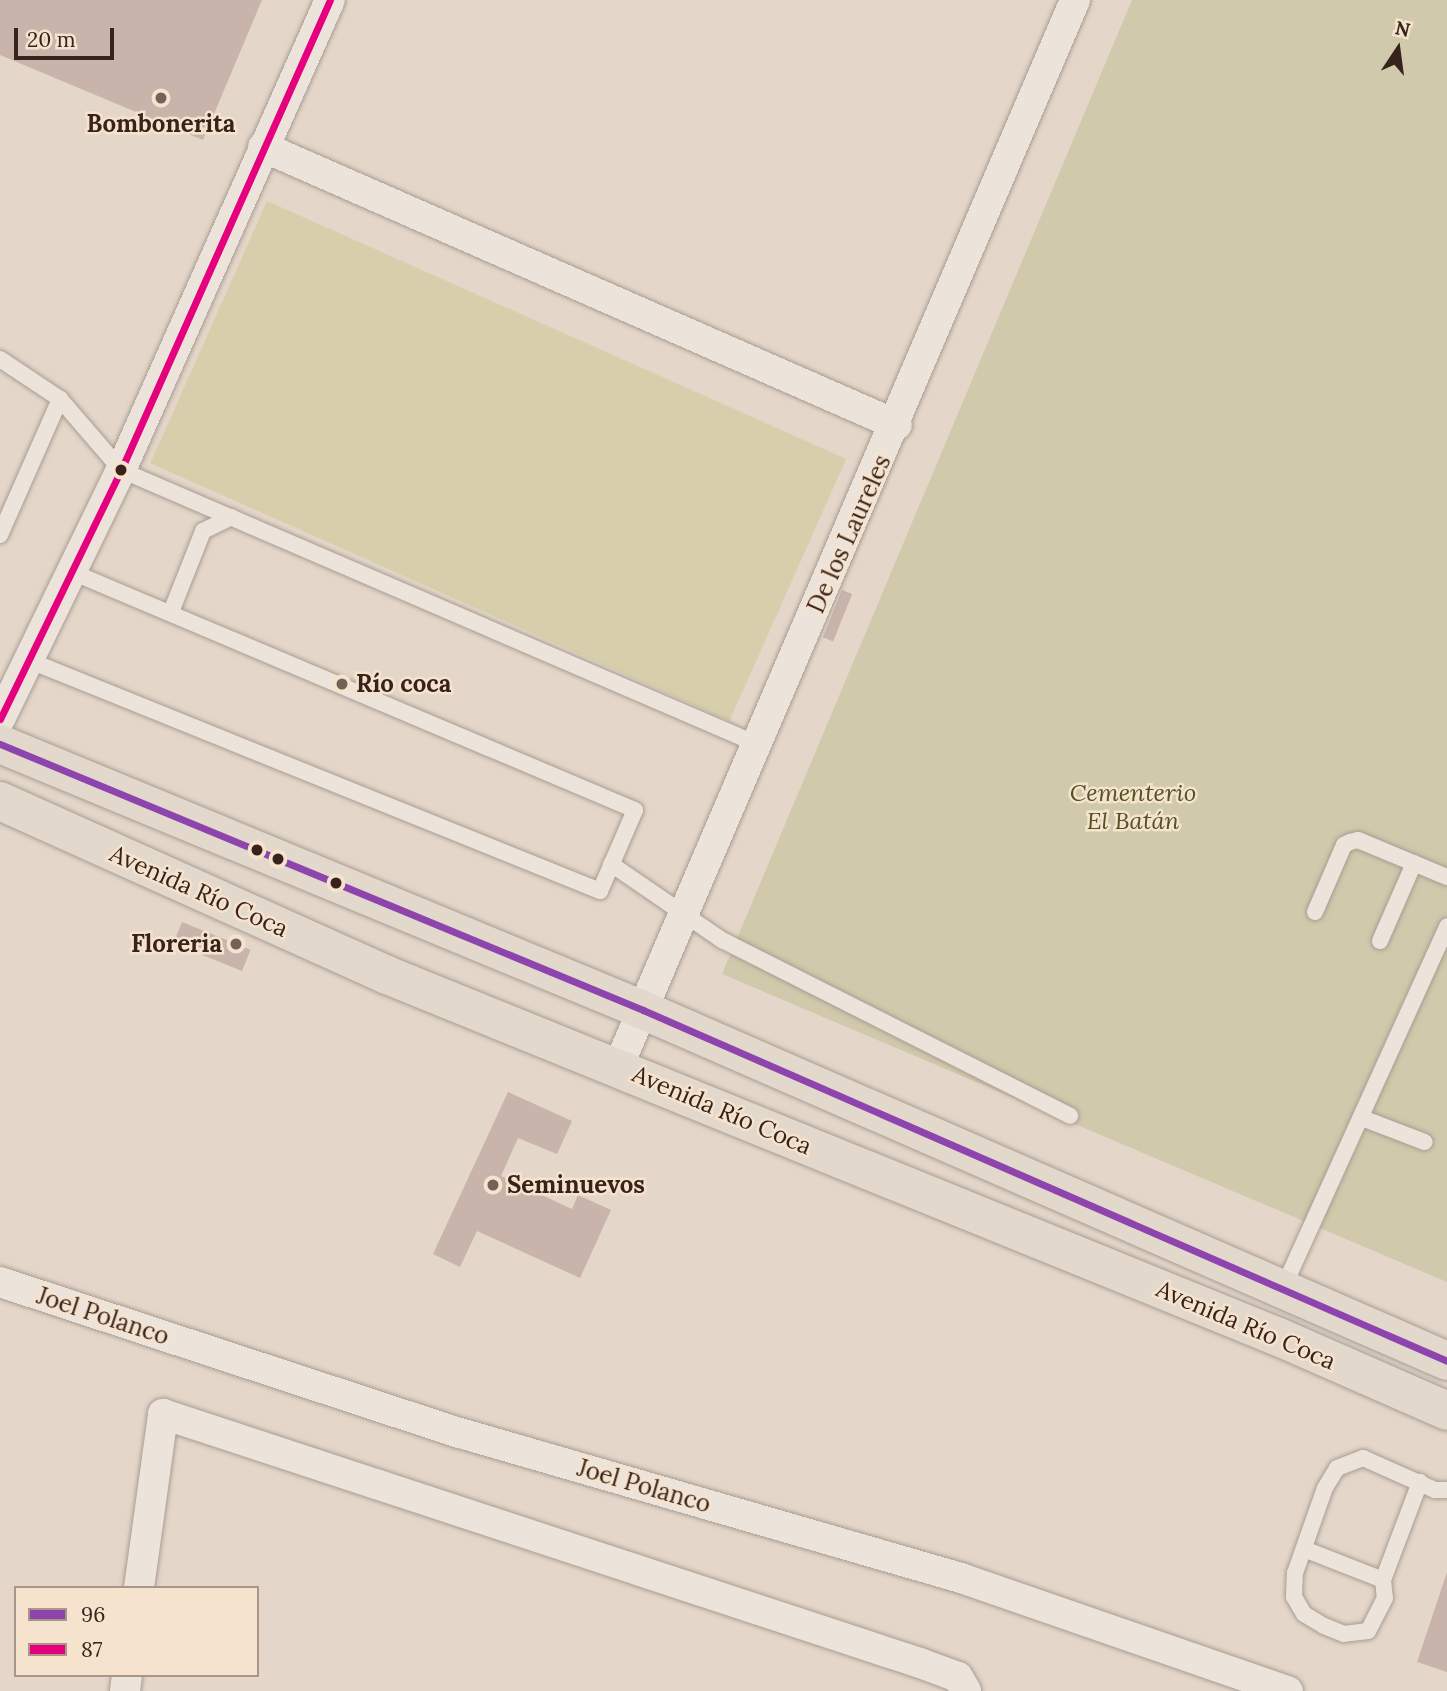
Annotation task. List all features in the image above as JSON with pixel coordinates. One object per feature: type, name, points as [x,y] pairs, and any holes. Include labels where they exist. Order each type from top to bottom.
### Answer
[{"type":"main road","name":"Avenida Río Coca","points":[[0,744],[643,1010],[1293,1290],[1447,1360]]},
{"type":"main road","name":"Avenida Río Coca","points":[[0,801],[387,975],[618,1067],[1447,1411]]},
{"type":"main road","points":[[1293,1290],[1355,1294],[1447,1334]]},
{"type":"street","points":[[0,719],[121,470],[330,0]]},
{"type":"street","name":"De los Laureles","points":[[618,1067],[897,425],[1075,0]]},
{"type":"street","points":[[263,147],[897,425]]},
{"type":"street","name":"Joel Polanco","points":[[0,1282],[460,1433],[961,1578],[1288,1691]]},
{"type":"street","points":[[139,1586],[163,1414],[920,1663],[958,1677],[967,1691]]},
{"type":"lane","points":[[0,359],[60,399],[121,470],[757,744]]},
{"type":"lane","points":[[0,535],[60,399]]},
{"type":"lane","points":[[170,612],[203,531],[232,517]]},
{"type":"lane","points":[[28,660],[600,891],[635,810],[72,572]]},
{"type":"lane","points":[[1315,912],[1344,845],[1357,840],[1447,877]]},
{"type":"lane","points":[[1380,941],[1414,863]]},
{"type":"lane","points":[[611,864],[683,916],[722,940],[1070,1116]]},
{"type":"lane","points":[[1293,1290],[1362,1118],[1447,926]]},
{"type":"lane","points":[[1362,1118],[1424,1142]]},
{"type":"lane","points":[[1420,1482],[1383,1580],[1385,1598],[1368,1631],[1344,1633],[1324,1626],[1304,1614],[1294,1597],[1295,1573],[1325,1488],[1337,1468],[1351,1459],[1363,1458],[1420,1482],[1447,1490]]},
{"type":"lane","points":[[1304,1549],[1383,1580]]},
{"type":"shaded area","points":[[267,201],[846,459],[729,721],[150,463]]},
{"type":"green space","name":"Cementerio El Batán","points":[[1132,0],[1447,0],[1447,1282],[722,974]]},
{"type":"building","name":"Bombonerita","points":[[0,0],[262,0],[203,140],[0,55]]},
{"type":"building","points":[[842,590],[852,594],[833,641],[823,637]]},
{"type":"building","points":[[182,922],[251,950],[242,971],[173,943]]},
{"type":"building","name":"Seminuevos","points":[[508,1092],[572,1121],[557,1154],[518,1138],[501,1176],[572,1209],[578,1195],[611,1210],[580,1278],[477,1231],[460,1267],[433,1254]]},
{"type":"building","points":[[1447,1572],[1447,1672],[1417,1662]]},
{"type":"transit line","name":"87","points":[[0,719],[121,470],[330,0]]},
{"type":"transit line","name":"96","points":[[0,744],[643,1010],[1447,1361]]},
{"type":"place","name":"Bombonerita","points":[[161,98]]},
{"type":"place","name":"Río coca","points":[[342,684]]},
{"type":"place","name":"Floreria","points":[[236,944]]},
{"type":"place","name":"Seminuevos","points":[[493,1185]]}]
